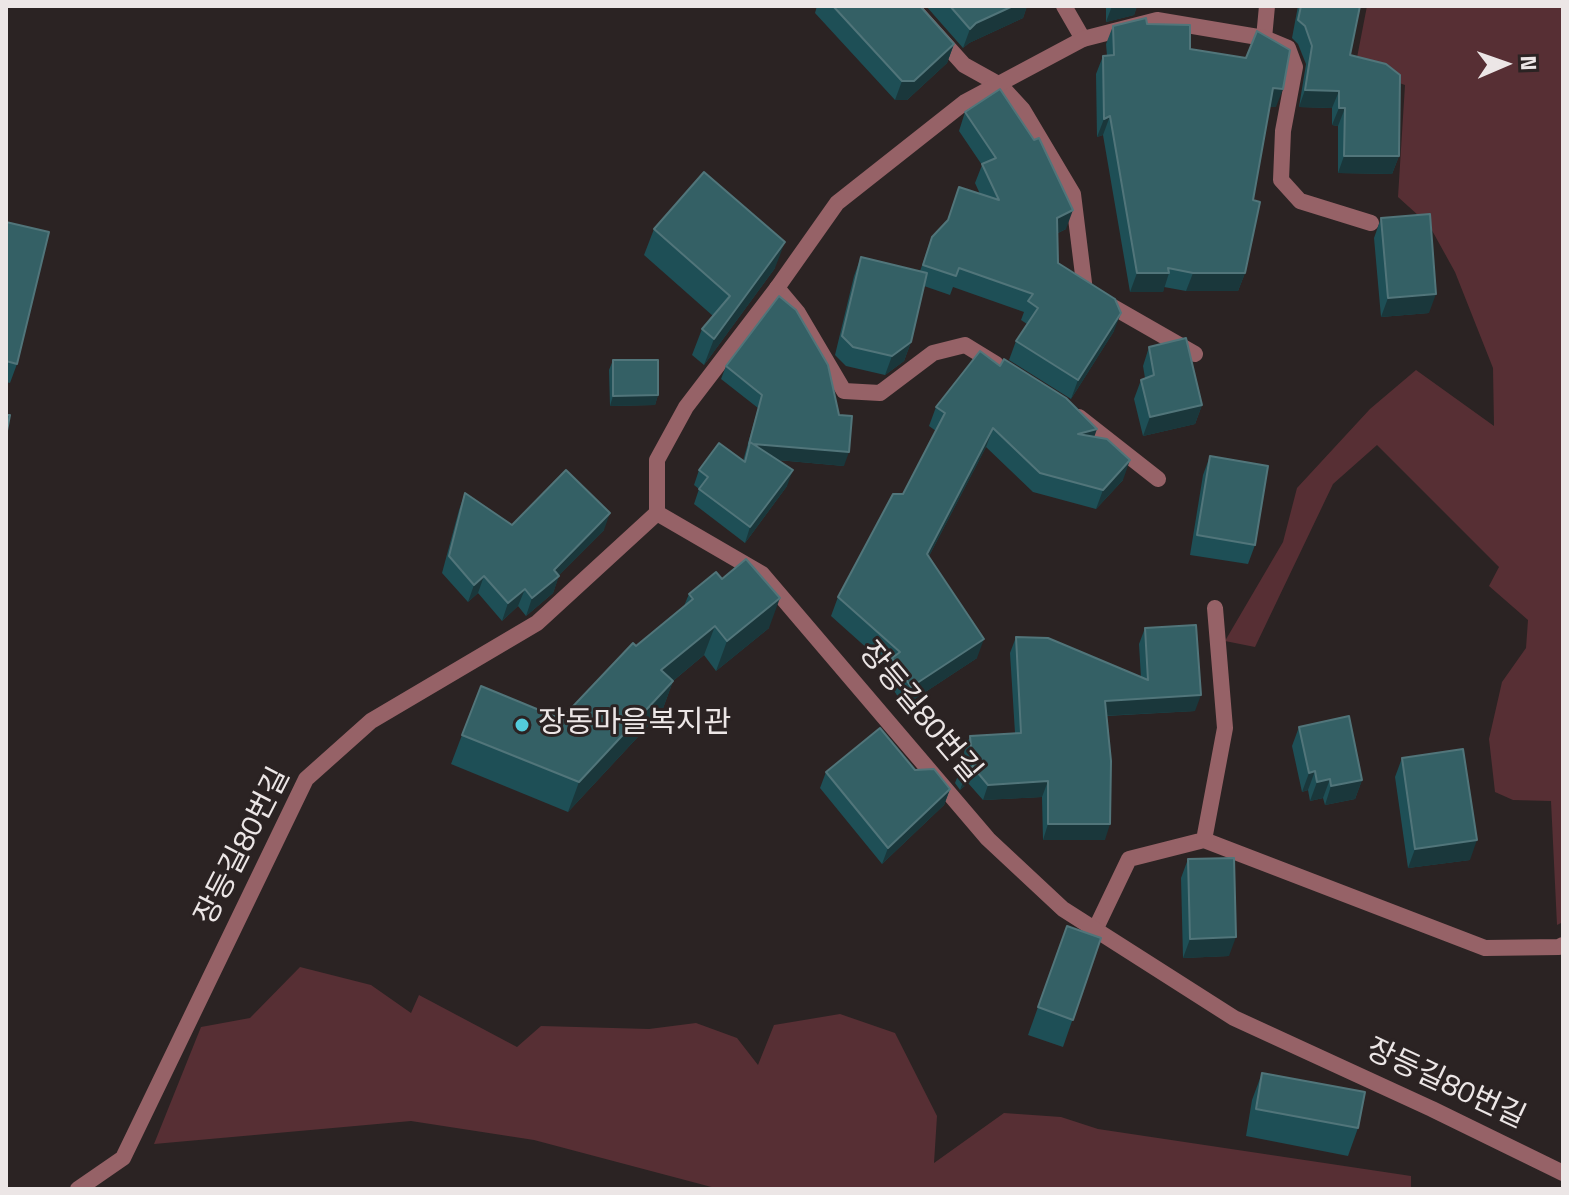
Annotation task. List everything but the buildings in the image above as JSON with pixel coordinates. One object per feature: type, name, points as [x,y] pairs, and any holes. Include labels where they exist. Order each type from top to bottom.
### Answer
[{"type":"street","points":[[911,6],[964,65],[1000,85],[1023,110],[1073,194],[1085,291],[1195,354]]},
{"type":"street","points":[[1064,6],[1083,39]]},
{"type":"street","points":[[1264,38],[1267,6]]},
{"type":"street","points":[[657,513],[657,460],[686,407],[837,203],[965,102],[1083,39],[1157,20],[1264,38],[1288,48],[1295,67],[1283,131],[1281,180],[1300,201],[1371,223]]},
{"type":"street","points":[[777,288],[798,313],[844,391],[880,393],[933,353],[965,345],[1016,377]]},
{"type":"street","points":[[1068,410],[1158,479]]},
{"type":"street","name":"장등길80번길","points":[[78,1189],[123,1158],[306,779],[371,721],[537,623],[657,513],[762,574],[988,839],[1063,909],[1234,1018],[1563,1173]]},
{"type":"street","points":[[1204,840],[1225,728],[1215,608]]},
{"type":"street","points":[[1095,930],[1129,859],[1204,840],[1485,948],[1563,945]]},
{"type":"shaded area","points":[[1367,6],[1563,6],[1563,922],[1557,925],[1551,801],[1513,800],[1495,792],[1489,739],[1502,682],[1526,648],[1528,620],[1489,586],[1499,567],[1377,445],[1333,484],[1255,647],[1225,641],[1283,542],[1297,488],[1370,409],[1416,370],[1494,426],[1493,368],[1455,272],[1429,225],[1398,197],[1405,85],[1355,68]]},
{"type":"shaded area","points":[[300,967],[371,985],[411,1013],[419,995],[517,1047],[541,1026],[649,1029],[696,1023],[737,1038],[758,1065],[774,1025],[840,1014],[895,1033],[937,1116],[934,1163],[1004,1113],[1061,1117],[1098,1129],[1411,1176],[1411,1189],[719,1189],[534,1140],[411,1121],[154,1144],[201,1027],[250,1018]]},
{"type":"place","name":"장동마을복지관","points":[[522,725]]}]
